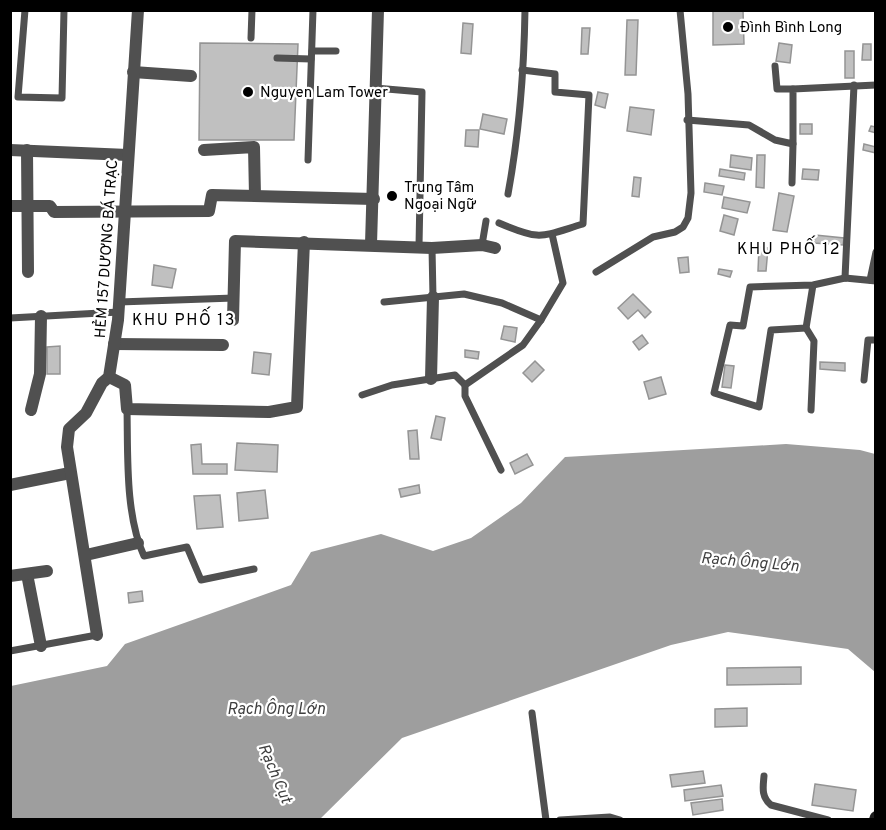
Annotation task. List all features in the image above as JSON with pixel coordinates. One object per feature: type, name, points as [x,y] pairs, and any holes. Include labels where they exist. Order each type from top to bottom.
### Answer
[{"type":"street","name":"HẺM 157 DƯƠNG BÁ TRẠC","points":[[97,635],[67,447],[69,429],[86,412],[102,383],[109,377],[119,307],[138,10]]},
{"type":"street","points":[[371,244],[378,10]]},
{"type":"street","points":[[133,72],[191,76]]},
{"type":"street","points":[[204,150],[254,147],[255,196]]},
{"type":"street","points":[[10,150],[128,154]]},
{"type":"street","points":[[27,150],[28,272]]},
{"type":"street","points":[[10,206],[50,206],[54,212],[125,213],[209,211],[212,195],[374,199]]},
{"type":"street","points":[[233,320],[235,241],[371,244],[432,248],[482,245],[495,248]]},
{"type":"street","points":[[109,377],[125,385],[127,409],[269,412],[297,407],[304,242]]},
{"type":"street","points":[[432,379],[433,297]]},
{"type":"street","points":[[31,410],[40,374],[41,316]]},
{"type":"street","points":[[114,344],[223,345]]},
{"type":"street","points":[[10,485],[70,473]]},
{"type":"street","points":[[86,555],[138,543]]},
{"type":"street","points":[[10,576],[47,571]]},
{"type":"street","points":[[27,574],[40,646]]},
{"type":"lane","points":[[25,10],[18,97],[62,98],[64,10]]},
{"type":"lane","points":[[251,38],[252,10]]},
{"type":"lane","points":[[308,160],[313,10]]},
{"type":"lane","points":[[508,194],[516,147],[525,10]]},
{"type":"lane","points":[[596,272],[653,237],[675,232],[683,227],[688,218],[691,194],[680,10]]},
{"type":"lane","points":[[277,58],[336,51]]},
{"type":"lane","points":[[775,66],[777,89],[876,85]]},
{"type":"lane","points":[[499,223],[532,237],[552,234],[583,224],[589,95],[555,92],[555,74],[522,70]]},
{"type":"lane","points":[[845,278],[854,85]]},
{"type":"lane","points":[[375,88],[422,92],[419,246]]},
{"type":"lane","points":[[792,183],[793,89]]},
{"type":"lane","points":[[276,93],[310,92]]},
{"type":"lane","points":[[687,120],[749,125],[775,140],[793,144]]},
{"type":"lane","points":[[482,245],[486,221]]},
{"type":"lane","points":[[465,386],[523,345],[563,283],[552,234]]},
{"type":"lane","points":[[432,248],[433,297]]},
{"type":"lane","points":[[806,328],[771,330],[759,407],[714,393],[730,325],[743,326],[750,287],[813,285],[845,278],[873,281],[876,252]]},
{"type":"lane","points":[[811,410],[814,341],[806,328],[813,285]]},
{"type":"lane","points":[[384,302],[464,294],[502,303],[541,320]]},
{"type":"lane","points":[[10,318],[234,298]]},
{"type":"lane","points":[[864,380],[868,340],[876,340]]},
{"type":"lane","points":[[362,395],[392,385],[455,375],[465,386],[465,396],[501,470]]},
{"type":"lane","points":[[127,409],[129,480],[138,543],[144,556],[187,547],[201,579],[254,569]]},
{"type":"lane","name":"HẺM 157 DƯƠNG BÁ TRẠC","points":[[10,651],[97,635]]},
{"type":"lane","points":[[532,713],[546,819]]},
{"type":"lane","points":[[764,776],[763,793],[765,800],[771,805],[828,819]]},
{"type":"lane","points":[[561,819],[620,819]]},
{"type":"water","name":"Rạch Ông Lớn","points":[[786,444],[860,450],[875,454],[875,672],[848,649],[728,632],[671,645],[402,738],[320,819],[11,819],[11,686],[107,666],[125,644],[291,585],[311,552],[381,534],[433,551],[471,538],[521,503],[565,457]]},
{"type":"building","name":"Đình Bình Long","points":[[713,10],[743,10],[744,44],[713,45]]},
{"type":"building","points":[[627,20],[638,20],[636,75],[625,75]]},
{"type":"building","points":[[463,23],[473,24],[471,54],[461,53]]},
{"type":"building","points":[[582,28],[590,28],[588,54],[581,54]]},
{"type":"building","name":"Nguyen Lam Tower","points":[[200,43],[298,44],[294,140],[199,140]]},
{"type":"building","points":[[779,43],[792,45],[790,63],[776,61]]},
{"type":"building","points":[[863,44],[871,44],[871,60],[862,60]]},
{"type":"building","points":[[845,51],[854,51],[854,78],[845,78]]},
{"type":"building","points":[[598,92],[608,94],[605,108],[595,105]]},
{"type":"building","points":[[630,107],[654,110],[651,135],[627,131]]},
{"type":"building","points":[[483,114],[507,119],[504,134],[480,129]]},
{"type":"building","points":[[800,124],[812,124],[812,134],[800,134]]},
{"type":"building","points":[[871,126],[876,127],[876,133],[869,131]]},
{"type":"building","points":[[466,130],[479,130],[478,147],[465,146]]},
{"type":"building","points":[[864,144],[876,147],[876,153],[863,150]]},
{"type":"building","points":[[731,155],[752,158],[751,170],[730,167]]},
{"type":"building","points":[[757,155],[765,155],[764,188],[756,187]]},
{"type":"building","points":[[720,169],[745,173],[744,180],[719,176]]},
{"type":"building","points":[[803,169],[819,170],[818,180],[802,179]]},
{"type":"building","points":[[634,177],[641,178],[639,197],[632,196]]},
{"type":"building","points":[[705,183],[724,186],[722,195],[704,192]]},
{"type":"building","points":[[779,193],[794,196],[787,232],[773,230]]},
{"type":"building","points":[[724,197],[750,202],[747,213],[722,208]]},
{"type":"building","points":[[724,215],[738,219],[734,235],[720,231]]},
{"type":"building","points":[[815,235],[844,238],[843,245],[814,243]]},
{"type":"building","points":[[759,247],[768,248],[766,271],[758,271]]},
{"type":"building","points":[[688,257],[689,272],[680,273],[678,258]]},
{"type":"building","points":[[154,265],[176,269],[172,288],[152,285]]},
{"type":"building","points":[[719,269],[732,271],[730,277],[718,274]]},
{"type":"building","points":[[633,294],[651,312],[645,318],[638,310],[628,319],[618,308]]},
{"type":"building","points":[[504,326],[517,328],[515,342],[501,339]]},
{"type":"building","points":[[642,335],[648,343],[639,350],[633,342]]},
{"type":"building","points":[[60,346],[60,374],[47,374],[47,347]]},
{"type":"building","points":[[465,350],[479,352],[478,359],[465,357]]},
{"type":"building","points":[[254,352],[271,354],[269,375],[252,373]]},
{"type":"building","points":[[535,361],[544,370],[532,382],[523,373]]},
{"type":"building","points":[[820,362],[845,363],[845,371],[820,369]]},
{"type":"building","points":[[725,365],[734,366],[731,388],[722,387]]},
{"type":"building","points":[[661,377],[666,394],[649,399],[644,382]]},
{"type":"building","points":[[436,416],[445,418],[441,440],[431,438]]},
{"type":"building","points":[[417,430],[419,459],[410,459],[408,431]]},
{"type":"building","points":[[237,443],[278,445],[277,472],[235,470]]},
{"type":"building","points":[[201,444],[202,464],[227,464],[227,474],[193,474],[191,445]]},
{"type":"building","points":[[527,454],[533,465],[515,474],[510,463]]},
{"type":"building","points":[[419,485],[420,493],[401,497],[399,489]]},
{"type":"building","points":[[265,490],[268,518],[239,521],[237,493]]},
{"type":"building","points":[[220,495],[223,527],[197,529],[194,496]]},
{"type":"building","points":[[142,591],[143,601],[129,603],[128,593]]},
{"type":"building","points":[[801,667],[801,684],[727,685],[727,668]]},
{"type":"building","points":[[747,708],[747,726],[715,727],[715,709]]},
{"type":"building","points":[[703,771],[705,783],[672,787],[670,775]]},
{"type":"building","points":[[815,784],[856,790],[853,811],[812,805]]},
{"type":"building","points":[[721,785],[723,796],[685,801],[684,790]]},
{"type":"building","points":[[722,799],[723,810],[693,815],[691,803]]},
{"type":"place","name":"Đình Bình Long","points":[[728,27]]},
{"type":"place","name":"Nguyen Lam Tower","points":[[248,92]]},
{"type":"place","name":"Trung Tâm Ngoại Ngữ","points":[[392,196]]},
{"type":"district","name":"KHU PHỐ 12","points":[[789,248]]},
{"type":"district","name":"KHU PHỐ 13","points":[[184,319]]},
{"type":"water label","name":"Rạch Cụt","points":[[276,773]]}]
